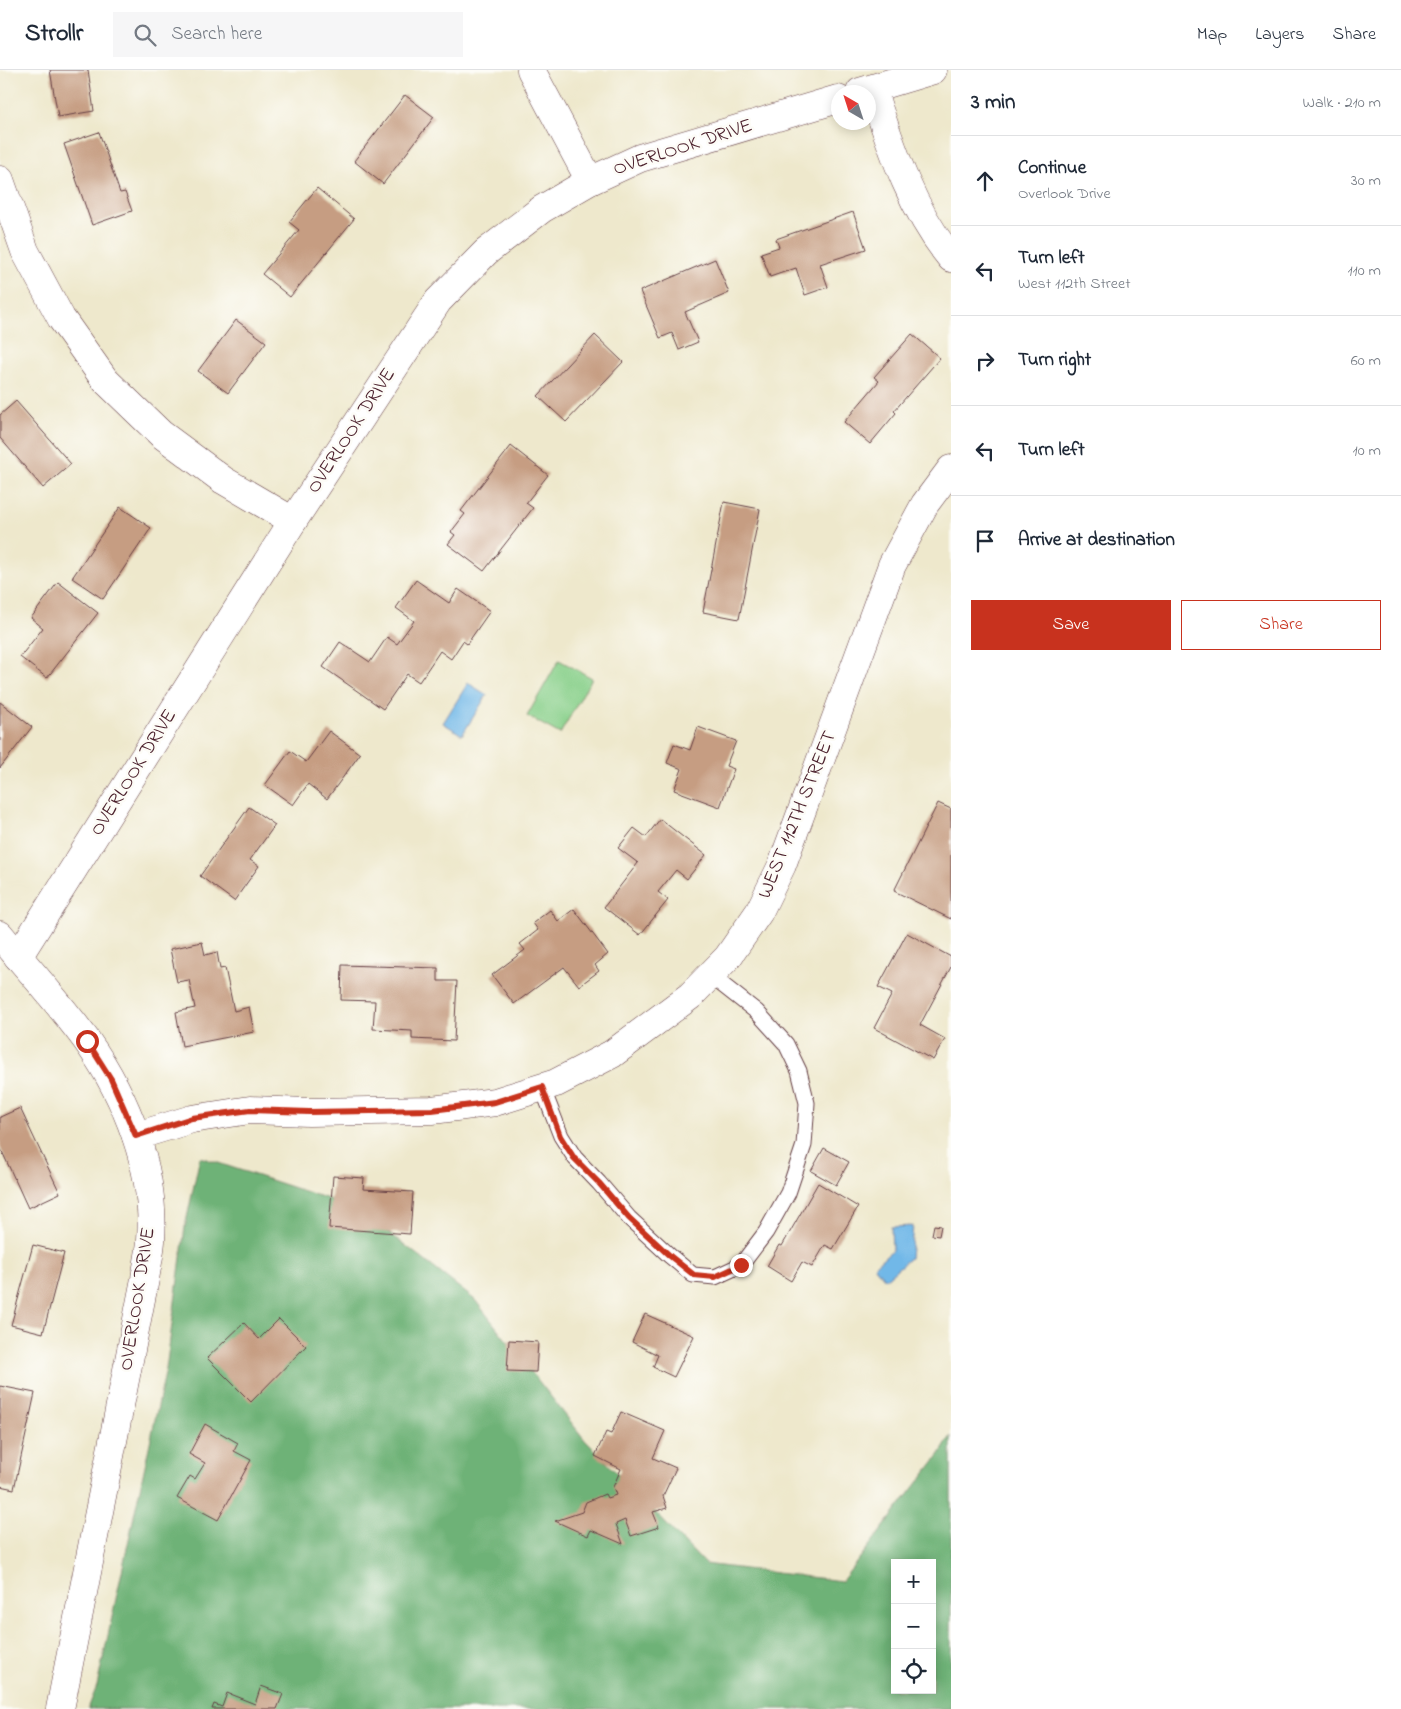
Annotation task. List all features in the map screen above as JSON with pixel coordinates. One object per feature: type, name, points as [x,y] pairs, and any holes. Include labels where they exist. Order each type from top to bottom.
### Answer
[{"type":"street","points":[[531,70],[590,181]]},
{"type":"street","points":[[876,88],[933,70]]},
{"type":"street","name":"OVERLOOK DRIVE","points":[[60,1709],[151,1242],[151,1203],[145,1166],[136,1136],[111,1079],[87,1041],[18,957],[293,521],[438,302],[486,252],[542,208],[590,181],[640,158],[831,101]]},
{"type":"street","points":[[876,113],[912,199],[942,248],[951,258]]},
{"type":"street","points":[[0,180],[25,251],[61,318],[106,380],[161,434],[223,480],[293,521]]},
{"type":"street","name":"WEST 112TH STREET","points":[[136,1136],[192,1118],[250,1110],[309,1112],[432,1110],[495,1102],[556,1083],[612,1054],[690,996],[728,957],[758,912],[782,866],[892,565],[925,504],[951,469]]},
{"type":"street","points":[[0,935],[18,957]]},
{"type":"lane","points":[[542,1087],[560,1136],[574,1158],[599,1183],[629,1218],[670,1256],[694,1275],[715,1277],[741,1265],[766,1232],[788,1193],[804,1145],[807,1103],[799,1071],[786,1044],[757,1012],[710,975]]},
{"type":"green space","points":[[559,660],[592,678],[560,734],[527,716]]},
{"type":"green space","points":[[200,1157],[359,1209],[475,1300],[585,1440],[705,1564],[842,1581],[940,1454],[951,1436],[951,1709],[88,1709],[97,1686],[166,1369],[185,1227]]},
{"type":"water","points":[[468,683],[487,695],[462,735],[443,723]]},
{"type":"water","points":[[913,1226],[910,1258],[885,1279],[874,1266],[892,1250],[891,1227]]},
{"type":"building","points":[[50,70],[88,70],[94,111],[58,117]]},
{"type":"building","points":[[405,95],[434,117],[383,184],[354,161]]},
{"type":"building","points":[[99,132],[120,193],[125,192],[132,211],[92,225],[64,144]]},
{"type":"building","points":[[317,188],[354,219],[290,297],[262,274],[299,230],[289,222]]},
{"type":"building","points":[[853,212],[866,249],[820,264],[828,287],[805,295],[796,268],[770,277],[761,253],[779,247],[776,239]]},
{"type":"building","points":[[715,259],[729,293],[685,312],[698,342],[679,350],[672,333],[660,338],[640,291]]},
{"type":"building","points":[[236,320],[266,342],[228,393],[198,371]]},
{"type":"building","points":[[912,334],[940,358],[894,411],[896,413],[870,444],[844,422],[879,381],[874,377]]},
{"type":"building","points":[[595,335],[623,362],[566,422],[538,396]]},
{"type":"building","points":[[16,401],[71,464],[43,488],[0,438],[0,415]]},
{"type":"building","points":[[511,446],[548,475],[526,503],[533,508],[484,571],[448,544],[455,535],[451,532],[465,514],[461,511]]},
{"type":"building","points":[[724,502],[760,509],[739,619],[703,612]]},
{"type":"building","points":[[120,507],[151,528],[103,599],[72,578]]},
{"type":"building","points":[[416,580],[449,603],[458,589],[490,611],[467,644],[463,641],[451,659],[440,651],[419,682],[407,674],[383,709],[323,667],[340,642],[370,662],[387,637],[397,644],[414,621],[396,608]]},
{"type":"building","points":[[58,582],[98,613],[47,678],[20,657],[43,628],[31,618]]},
{"type":"building","points":[[0,702],[32,727],[0,768]]},
{"type":"building","points":[[698,727],[736,741],[726,766],[734,769],[720,807],[674,790],[682,769],[667,763],[674,744],[690,750]]},
{"type":"building","points":[[329,731],[360,754],[327,799],[308,784],[293,805],[265,785],[290,751],[306,762]]},
{"type":"building","points":[[938,803],[951,809],[951,919],[894,891]]},
{"type":"building","points":[[249,807],[275,825],[250,860],[259,866],[234,901],[200,876]]},
{"type":"building","points":[[660,819],[706,855],[687,879],[676,870],[658,892],[668,900],[640,935],[604,907],[638,863],[618,848],[634,828],[646,837]]},
{"type":"building","points":[[574,909],[608,954],[595,965],[599,971],[579,986],[564,967],[514,1004],[492,975],[525,950],[520,944],[538,930],[533,923],[550,910],[558,921]]},
{"type":"building","points":[[907,933],[951,957],[951,967],[920,1025],[945,1039],[933,1060],[874,1028],[892,994],[878,987]]},
{"type":"building","points":[[202,942],[205,955],[217,952],[220,969],[225,968],[234,1011],[249,1007],[254,1032],[182,1046],[176,1012],[195,1008],[189,980],[177,982],[170,949]]},
{"type":"building","points":[[342,965],[438,968],[438,981],[457,981],[454,1041],[412,1039],[412,1031],[373,1029],[375,1001],[341,1000]]},
{"type":"building","points":[[20,1108],[60,1193],[28,1208],[0,1147],[0,1117]]},
{"type":"building","points":[[824,1148],[849,1162],[836,1185],[811,1171]]},
{"type":"building","points":[[333,1176],[364,1178],[363,1189],[413,1192],[410,1234],[329,1228]]},
{"type":"building","points":[[818,1183],[858,1207],[833,1249],[825,1245],[812,1267],[802,1262],[791,1281],[767,1266],[779,1245],[782,1246]]},
{"type":"building","points":[[934,1225],[941,1226],[939,1236],[932,1235]]},
{"type":"building","points":[[33,1245],[64,1253],[43,1333],[11,1325]]},
{"type":"building","points":[[645,1314],[694,1336],[674,1377],[653,1367],[658,1355],[632,1342]]},
{"type":"building","points":[[279,1319],[306,1346],[251,1402],[207,1358],[244,1323],[259,1339]]},
{"type":"building","points":[[509,1340],[538,1342],[536,1372],[507,1371]]},
{"type":"building","points":[[0,1386],[35,1393],[14,1489],[0,1486]]},
{"type":"building","points":[[621,1412],[665,1431],[653,1458],[676,1468],[663,1496],[667,1508],[653,1512],[659,1527],[631,1536],[625,1520],[616,1524],[623,1544],[591,1530],[588,1536],[555,1521],[582,1512],[586,1502],[605,1494],[607,1498],[616,1495],[613,1487],[621,1469],[595,1456],[606,1432],[611,1434]]},
{"type":"building","points":[[205,1424],[238,1443],[234,1451],[251,1460],[218,1520],[177,1498],[190,1476],[195,1479],[205,1463],[189,1454]]},
{"type":"building","points":[[261,1686],[283,1694],[277,1709],[212,1709],[214,1704],[222,1707],[227,1693],[255,1704]]},
{"type":"route","points":[[87,1041],[111,1079],[136,1136],[192,1118],[250,1110],[309,1112],[432,1110],[495,1102],[542,1087],[560,1136],[574,1158],[599,1183],[629,1218],[670,1256],[694,1275],[715,1277],[741,1265]]}]
